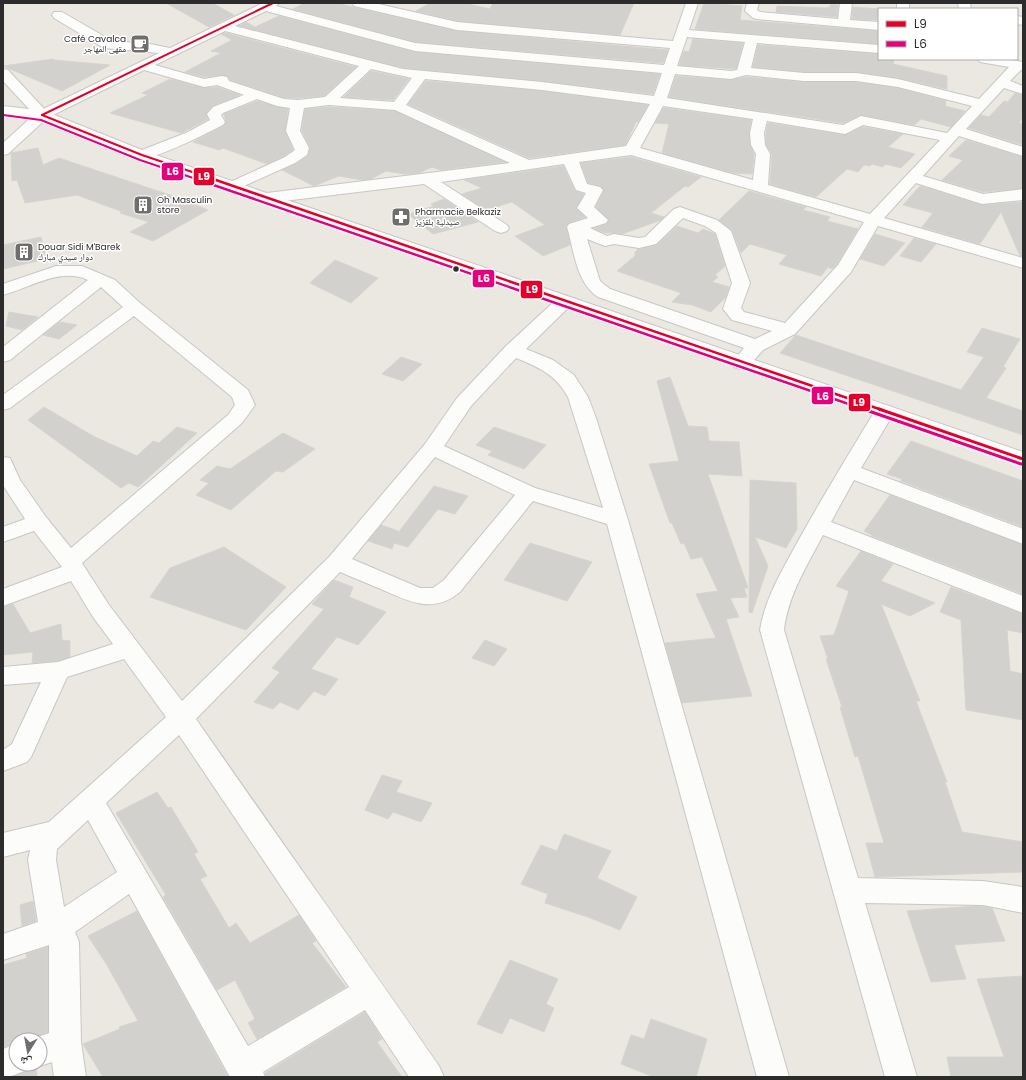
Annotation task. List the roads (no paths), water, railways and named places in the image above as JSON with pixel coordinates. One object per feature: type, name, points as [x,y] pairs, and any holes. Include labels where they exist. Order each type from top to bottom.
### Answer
[{"type":"street","points":[[358,3],[394,12],[426,35]]},
{"type":"street","points":[[631,150],[659,101],[692,3]]},
{"type":"street","points":[[754,3],[751,11],[754,14],[786,19],[878,26]]},
{"type":"street","points":[[760,3],[767,3]]},
{"type":"street","points":[[843,24],[846,3]]},
{"type":"street","points":[[3,151],[42,115],[268,5],[350,30],[426,35],[554,60],[731,75],[740,74],[743,71],[805,66],[856,77],[898,83],[983,104]]},
{"type":"street","points":[[786,19],[788,5]]},
{"type":"street","points":[[308,49],[394,12]]},
{"type":"street","points":[[58,15],[109,45],[150,48],[172,52]]},
{"type":"street","points":[[393,70],[426,35],[457,26],[568,35],[679,39],[752,39],[878,49]]},
{"type":"street","points":[[224,27],[367,65],[420,75],[542,86],[659,101],[845,130],[861,120],[954,134],[1023,152]]},
{"type":"street","points":[[542,86],[568,35]]},
{"type":"street","points":[[743,71],[752,39]]},
{"type":"street","points":[[805,66],[808,43]]},
{"type":"street","points":[[991,60],[1020,65]]},
{"type":"street","points":[[329,101],[367,65]]},
{"type":"street","points":[[741,363],[756,346],[789,330],[845,268],[873,220],[912,177],[1020,65]]},
{"type":"street","points":[[143,66],[204,83],[222,80],[223,83],[282,103],[298,104],[329,101],[398,106],[528,165]]},
{"type":"street","points":[[3,73],[42,115]]},
{"type":"street","points":[[398,106],[420,75]]},
{"type":"street","points":[[1002,83],[1023,90]]},
{"type":"street","points":[[142,155],[207,129],[218,122],[214,114],[218,110],[258,94]]},
{"type":"street","points":[[233,186],[290,160],[302,152],[300,142],[293,131],[298,104]]},
{"type":"street","points":[[3,110],[42,115],[142,155],[564,302],[1023,459]]},
{"type":"street","points":[[760,188],[763,154],[758,145],[757,133],[761,116]]},
{"type":"street","points":[[266,198],[528,165],[631,150],[1023,263]]},
{"type":"street","points":[[570,159],[581,187],[595,190],[585,208],[600,220],[575,227]]},
{"type":"street","points":[[912,177],[952,188],[967,195],[982,198],[1022,196]]},
{"type":"street","points":[[427,178],[501,228]]},
{"type":"street","points":[[575,227],[605,241],[614,240],[639,243],[650,241],[680,212],[711,223],[718,227],[726,236],[741,283],[733,303],[733,312],[738,316],[789,330]]},
{"type":"street","points":[[575,227],[591,281],[596,288],[604,293],[756,346]]},
{"type":"street","points":[[3,290],[38,276],[69,270],[82,271],[109,284],[134,307],[241,394],[245,405],[235,419],[73,566],[3,598]]},
{"type":"street","points":[[3,356],[99,280]]},
{"type":"street","points":[[54,930],[42,860],[44,845],[90,800],[181,718],[337,562],[432,448],[464,402],[513,350],[564,302]]},
{"type":"street","points":[[3,404],[134,307]]},
{"type":"street","points":[[513,350],[546,364],[567,379],[573,387],[586,418],[617,520],[773,1077]]},
{"type":"street","points":[[885,411],[818,525],[777,605],[772,630],[901,1077]]},
{"type":"street","points":[[432,448],[528,493],[617,520]]},
{"type":"street","points":[[849,471],[1023,537]]},
{"type":"street","points":[[5,475],[38,522],[73,566],[101,611],[181,718],[290,878],[370,990],[428,1077]]},
{"type":"street","points":[[337,562],[418,596],[436,596],[445,592],[452,586],[528,493]]},
{"type":"street","points":[[3,535],[38,522]]},
{"type":"street","points":[[818,525],[1023,606]]},
{"type":"street","points":[[3,676],[58,671],[129,648]]},
{"type":"street","points":[[3,761],[18,755],[22,750],[58,671]]},
{"type":"street","points":[[90,800],[245,1072],[370,990]]},
{"type":"street","points":[[3,845],[57,831]]},
{"type":"street","points":[[3,947],[54,930],[133,876]]},
{"type":"street","points":[[846,890],[983,893],[1023,900]]},
{"type":"street","points":[[54,930],[61,932],[64,942],[53,1046],[70,1077]]},
{"type":"place","name":"Café Cavalca مقهى المهاجر","points":[[140,44]]},
{"type":"place","name":"Oh Masculin store","points":[[143,205]]},
{"type":"place","name":"Pharmacie Belkaziz صيدلية بلقزيز","points":[[401,217]]},
{"type":"place","name":"Douar Sidi M'Barek دوار سيدي مبارك","points":[[24,252]]}]
